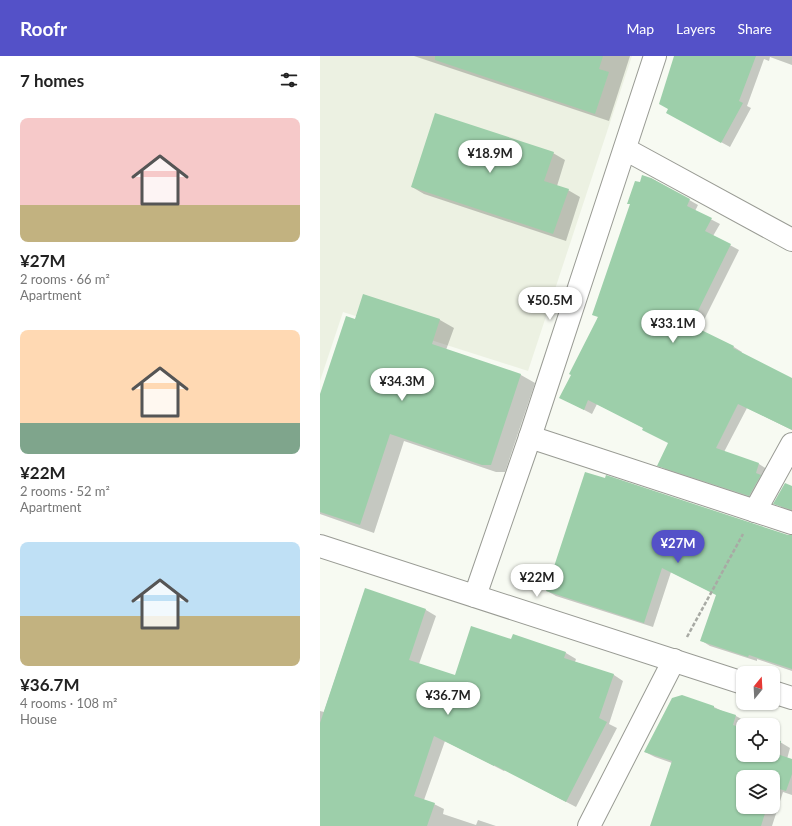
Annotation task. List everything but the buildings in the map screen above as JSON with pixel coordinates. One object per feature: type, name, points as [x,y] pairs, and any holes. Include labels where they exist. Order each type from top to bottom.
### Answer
[{"type":"street","points":[[475,596],[530,437],[656,56]]},
{"type":"street","points":[[625,150],[792,240]]},
{"type":"street","points":[[530,437],[792,523]]},
{"type":"street","points":[[756,511],[792,444]]},
{"type":"street","points":[[322,552],[475,596],[736,680]]},
{"type":"street","points":[[589,826],[674,660]]},
{"type":"street","points":[[780,694],[792,698]]},
{"type":"path","points":[[674,660],[756,511]]},
{"type":"shaded area","points":[[320,56],[632,56],[528,371],[343,312],[320,381]]}]
